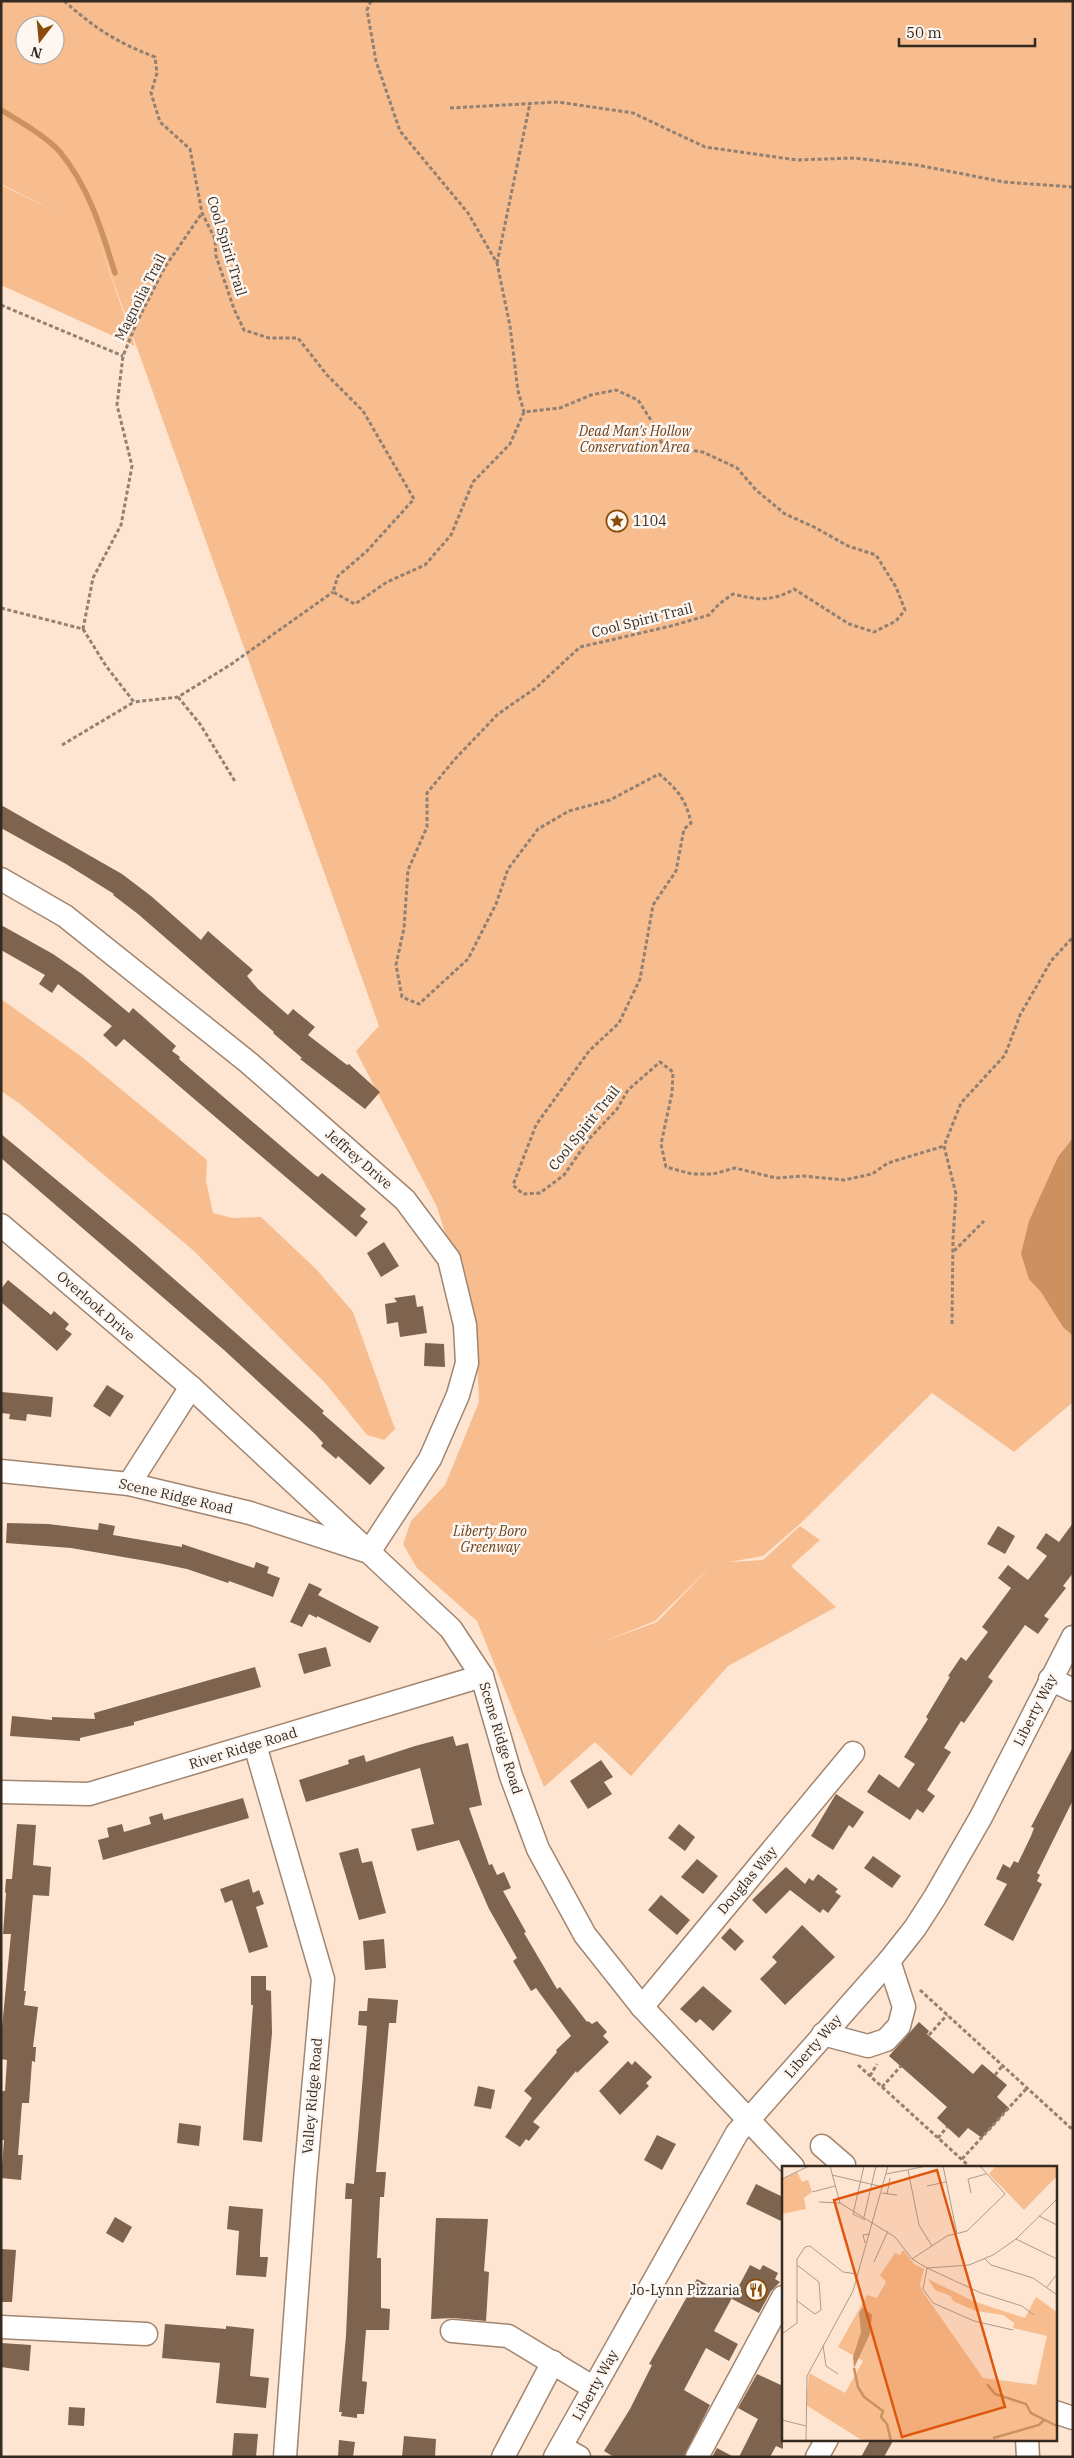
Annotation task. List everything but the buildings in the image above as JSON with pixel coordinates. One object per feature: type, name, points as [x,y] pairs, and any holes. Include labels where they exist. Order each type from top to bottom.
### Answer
[{"type":"street","name":"Jeffrey Drive","points":[[1,879],[64,916],[249,1063],[405,1200],[449,1259],[465,1325],[467,1362],[460,1387],[430,1459],[368,1552]]},
{"type":"street","name":"Overlook Drive","points":[[1,1225],[190,1387],[368,1552]]},
{"type":"street","points":[[128,1484],[190,1387]]},
{"type":"street","name":"Scene Ridge Road","points":[[1,1471],[128,1484],[250,1513],[368,1552],[450,1629],[482,1676],[511,1776],[538,1849],[585,1935],[642,2006],[792,2166]]},
{"type":"street","name":"Liberty Way","points":[[565,2453],[594,2388],[611,2341],[632,2303],[737,2134],[915,1928],[957,1862],[1073,1637]]},
{"type":"street","name":"River Ridge Road","points":[[1,1792],[89,1794],[482,1676]]},
{"type":"street","points":[[1050,1679],[1073,1690]]},
{"type":"street","name":"Valley Ridge Road","points":[[255,1745],[323,1979],[305,2180],[285,2457]]},
{"type":"street","name":"Douglas Way","points":[[642,2006],[853,1753]]},
{"type":"street","points":[[823,2034],[868,2046],[886,2040],[899,2026],[904,2007],[888,1961]]},
{"type":"street","points":[[822,2146],[843,2166]]},
{"type":"street","points":[[697,2457],[782,2299]]},
{"type":"street","points":[[1,2327],[146,2334]]},
{"type":"street","points":[[452,2331],[508,2336],[594,2388]]},
{"type":"street","points":[[503,2457],[553,2362]]},
{"type":"street","points":[[1056,2412],[1073,2418]]},
{"type":"street","points":[[817,2457],[826,2440]]},
{"type":"street","points":[[1027,2440],[1028,2457]]},
{"type":"path","name":"Cool Spirit Trail","points":[[64,1],[92,26],[126,46],[155,57],[157,73],[151,93],[160,122],[190,149],[202,213],[215,239],[216,256],[234,309],[244,330],[269,338],[298,338],[327,375],[363,411],[414,499],[367,551],[338,576],[333,592]]},
{"type":"path","points":[[62,745],[134,702],[178,697],[230,665],[333,592],[355,604],[387,582],[425,565],[451,535],[473,482],[510,444],[524,412],[518,391],[510,326],[496,263],[468,214],[400,131],[376,61],[367,10],[371,1]]},
{"type":"path","points":[[450,108],[558,102],[633,113],[705,147],[797,160],[854,158],[917,164],[1004,182],[1073,187]]},
{"type":"path","points":[[496,263],[530,103]]},
{"type":"path","name":"Magnolia Trail","points":[[1,305],[123,356],[137,322],[165,268],[202,213]]},
{"type":"path","points":[[123,356],[117,405],[132,466],[121,525],[93,578],[83,629],[106,666],[134,702]]},
{"type":"path","name":"Cool Spirit Trail","points":[[524,412],[560,408],[591,395],[616,390],[638,400],[656,428],[663,447],[703,452],[738,468],[756,490],[785,514],[814,526],[848,546],[876,555],[896,587],[905,610],[896,621],[874,632],[849,624],[794,588],[780,597],[754,599],[733,594],[719,604],[709,615],[671,626],[580,647],[537,687],[498,714],[455,759],[427,793],[427,827],[408,870],[404,928],[396,965],[402,997],[419,1004],[468,959],[496,904],[508,869],[538,829],[569,811],[610,800],[659,774],[678,789],[691,822],[684,829],[676,871],[653,905],[640,979],[619,1023],[589,1051],[536,1125],[513,1185],[523,1194],[540,1193],[564,1175],[589,1138],[617,1109],[628,1090],[660,1062],[673,1072],[672,1093],[661,1144],[666,1167],[692,1174],[713,1174],[735,1168],[776,1178],[803,1176],[844,1180],[872,1174],[888,1163],[944,1146]]},
{"type":"path","points":[[1,608],[83,629]]},
{"type":"path","points":[[178,697],[200,724],[236,783]]},
{"type":"path","points":[[952,1324],[956,1194],[944,1146],[961,1103],[1005,1055],[1020,1015],[1046,968],[1073,938]]},
{"type":"path","points":[[953,1252],[984,1221]]},
{"type":"path","points":[[913,1984],[1073,2130]]},
{"type":"path","points":[[929,2035],[947,2015]]},
{"type":"path","points":[[856,2064],[969,2166]]},
{"type":"path","points":[[995,2075],[1003,2065]]},
{"type":"path","points":[[882,2087],[901,2066]]},
{"type":"path","points":[[962,2159],[1027,2088]]},
{"type":"path","points":[[938,2138],[947,2127]]},
{"type":"green space","name":"Dead Man's Hollow Conservation Area","points":[[1,1],[1073,1],[1073,1402],[1014,1452],[932,1393],[800,1524],[763,1556],[729,1562],[763,1560],[800,1526],[820,1540],[791,1566],[836,1607],[728,1666],[631,1776],[595,1742],[544,1787],[477,1621],[417,1568],[403,1544],[411,1521],[445,1485],[479,1402],[476,1332],[437,1207],[356,1051],[379,1026],[95,230],[135,346],[1,285],[1,185],[57,212],[1,184]],"holes":[[[712,1565],[657,1622],[600,1643],[655,1621]]]},
{"type":"green space","points":[[1,999],[82,1057],[207,1160],[206,1181],[213,1213],[232,1218],[261,1217],[317,1270],[353,1312],[395,1429],[384,1440],[367,1435],[326,1384],[194,1251],[19,1103],[1,1091]]},
{"type":"shaded area","points":[[1073,1138],[1073,1336],[1063,1327],[1041,1292],[1029,1279],[1021,1254],[1029,1221],[1058,1157]]},
{"type":"waterway","points":[[1,110],[48,141],[60,152],[70,166],[94,210],[115,273]]},
{"type":"place","name":"1104","points":[[617,521]]},
{"type":"place","name":"Jo-Lynn Pizzaria","points":[[756,2290]]},
{"type":"park label","name":"Liberty Boro Greenway","points":[[490,1539]]}]
